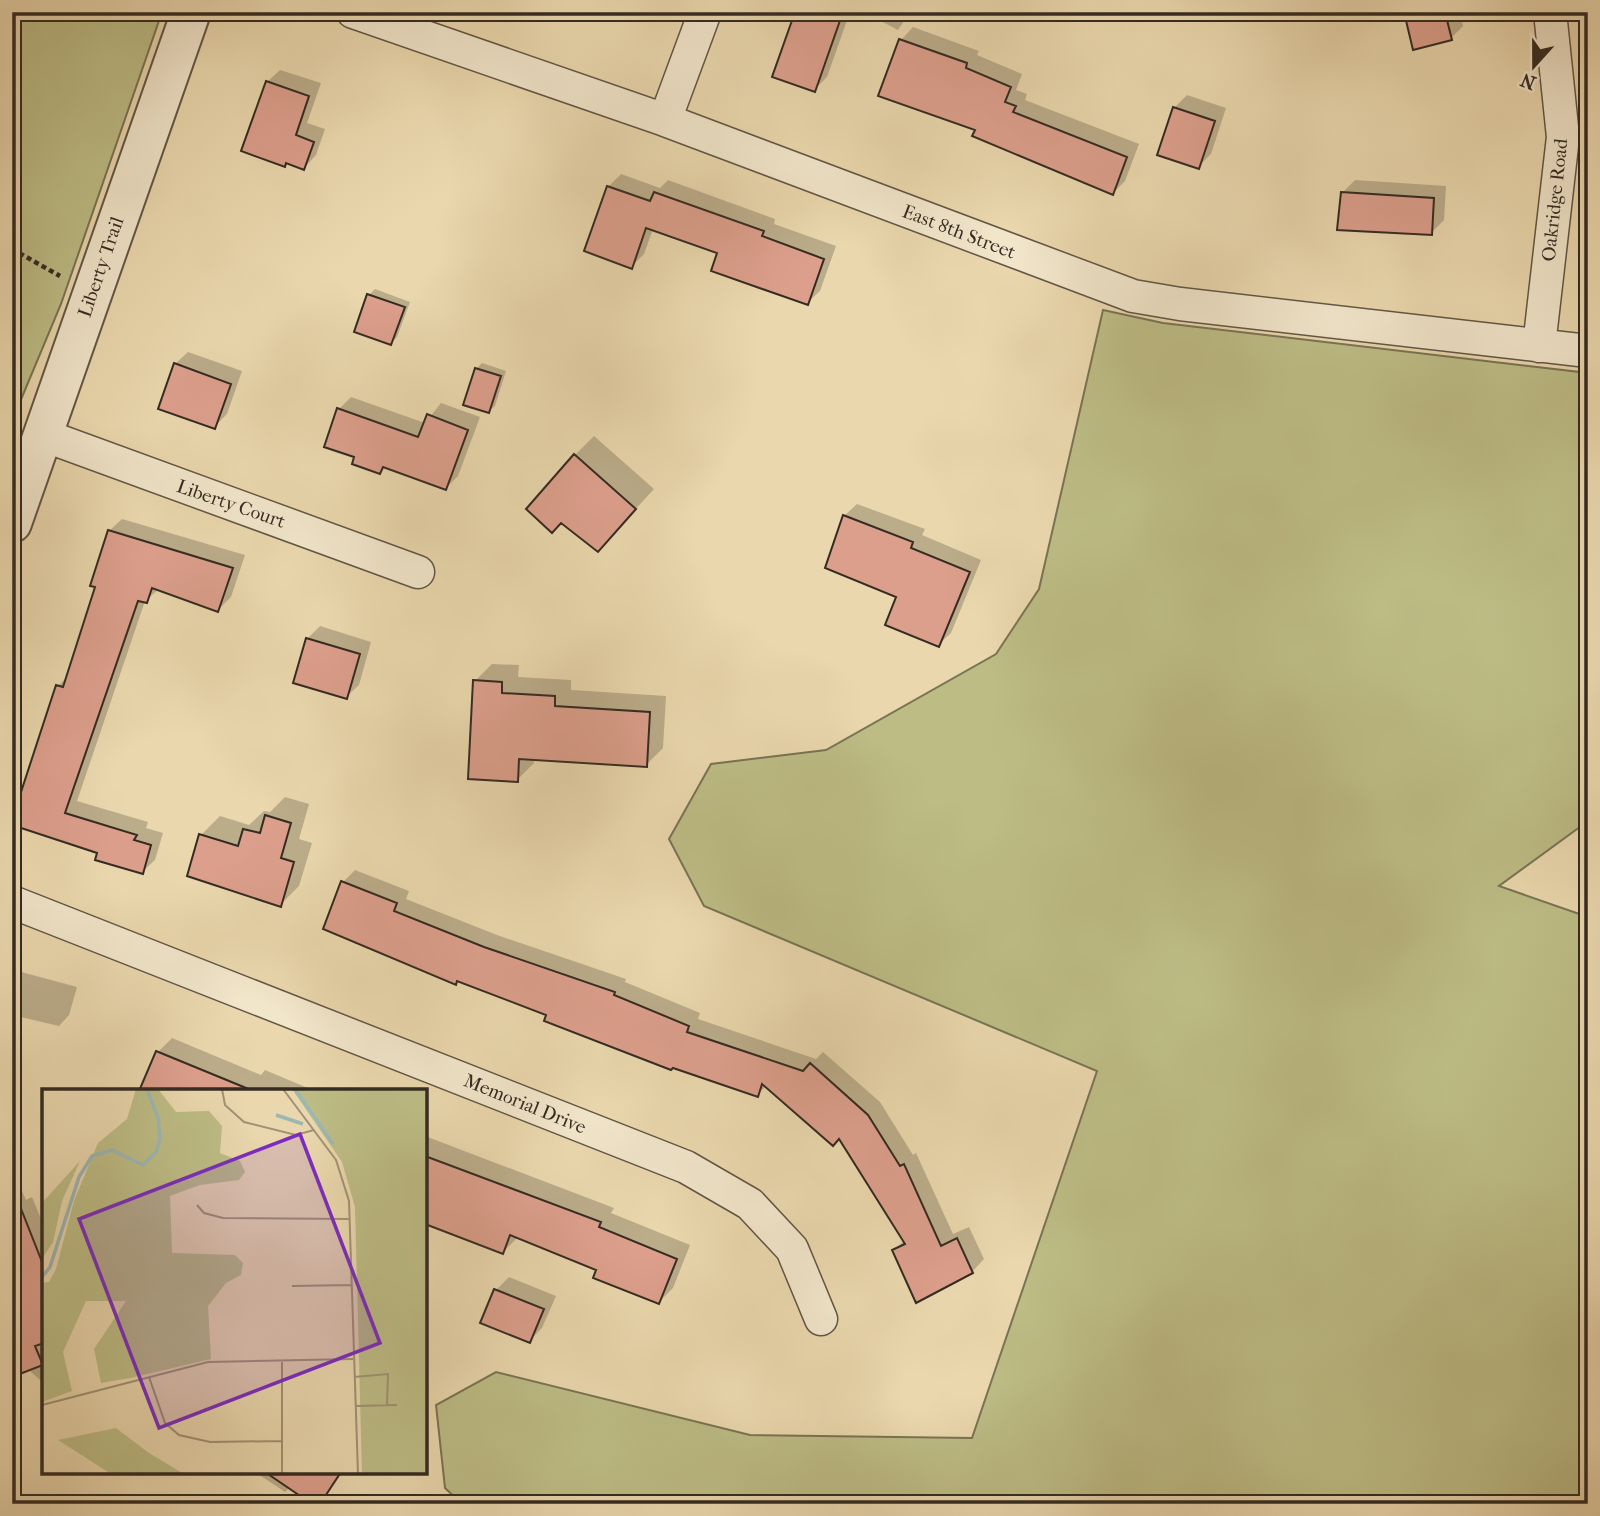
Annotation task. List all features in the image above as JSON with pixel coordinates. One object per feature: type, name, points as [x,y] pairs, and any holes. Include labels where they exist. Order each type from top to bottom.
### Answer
[{"type":"street","name":"Liberty Trail","points":[[12,523],[191,12]]},
{"type":"street","name":"East 8th Street","points":[[353,12],[665,120],[1133,296],[1181,304],[1588,351]]},
{"type":"street","points":[[665,120],[705,12]]},
{"type":"street","name":"Oakridge Road","points":[[1539,346],[1563,137],[1550,12]]},
{"type":"street","name":"Liberty Court","points":[[43,436],[418,572]]},
{"type":"street","name":"Memorial Drive","points":[[12,902],[686,1167],[750,1204],[792,1249],[821,1319]]},
{"type":"path","points":[[12,249],[92,291]]},
{"type":"shaded area","points":[[12,12],[162,12],[61,304],[12,421]]},
{"type":"shaded area","points":[[1103,310],[1163,323],[1588,373],[1588,821],[1499,886],[1588,917],[1588,1504],[462,1504],[445,1488],[436,1405],[496,1372],[750,1435],[972,1438],[1097,1071],[704,906],[669,839],[711,764],[826,750],[996,654],[1039,589]]},
{"type":"building","points":[[795,12],[843,12],[815,92],[772,77]]},
{"type":"building","points":[[1404,12],[1445,12],[1452,40],[1413,50]]},
{"type":"building","points":[[899,39],[967,63],[966,68],[1011,87],[1005,102],[1016,106],[1013,112],[1127,157],[1113,195],[972,136],[975,130],[878,96]]},
{"type":"building","points":[[266,81],[309,96],[296,135],[314,142],[304,170],[286,163],[285,167],[241,151]]},
{"type":"building","points":[[1173,107],[1215,121],[1199,169],[1157,155]]},
{"type":"building","points":[[607,186],[650,201],[654,192],[764,231],[762,236],[824,259],[808,305],[711,271],[717,253],[646,228],[632,269],[584,251]]},
{"type":"building","points":[[1341,192],[1434,198],[1432,235],[1337,230]]},
{"type":"building","points":[[367,294],[405,307],[391,345],[354,332]]},
{"type":"building","points":[[174,363],[231,384],[215,429],[158,409]]},
{"type":"building","points":[[475,368],[501,376],[489,413],[463,405]]},
{"type":"building","points":[[337,408],[418,437],[427,414],[468,430],[446,490],[383,467],[380,474],[352,464],[354,457],[324,447]]},
{"type":"building","points":[[574,454],[636,509],[598,552],[561,523],[552,533],[526,509]]},
{"type":"building","points":[[843,515],[913,542],[911,548],[970,572],[939,647],[885,625],[896,597],[825,568]]},
{"type":"building","points":[[108,530],[233,568],[218,612],[152,588],[147,603],[138,601],[65,813],[137,835],[134,840],[151,845],[143,874],[95,860],[97,853],[12,825],[12,790],[21,792],[56,685],[63,687],[95,587],[90,586]]},
{"type":"building","points":[[306,638],[360,654],[347,699],[293,683]]},
{"type":"building","points":[[473,680],[502,682],[502,693],[555,696],[555,706],[650,712],[647,767],[519,759],[518,782],[468,779]]},
{"type":"building","points":[[265,815],[291,823],[281,858],[294,862],[281,907],[187,876],[199,834],[238,846],[243,829],[260,833]]},
{"type":"building","points":[[341,881],[397,903],[394,911],[484,947],[615,992],[614,995],[689,1026],[687,1032],[803,1071],[810,1063],[868,1115],[900,1166],[904,1164],[941,1246],[957,1238],[973,1273],[916,1303],[892,1250],[905,1244],[839,1139],[833,1146],[762,1084],[758,1097],[673,1068],[671,1070],[544,1021],[546,1015],[457,981],[456,985],[323,929]]},
{"type":"building","points":[[156,1051],[249,1089],[140,1089]]},
{"type":"building","points":[[427,1157],[601,1222],[599,1227],[677,1259],[659,1304],[593,1278],[596,1270],[510,1235],[503,1254],[427,1225]]},
{"type":"building","points":[[14,1191],[42,1262],[42,1344],[35,1346],[42,1365],[12,1377]]},
{"type":"building","points":[[494,1289],[544,1309],[530,1343],[480,1323]]},
{"type":"building","points":[[268,1474],[340,1474],[320,1504],[312,1504]]}]
